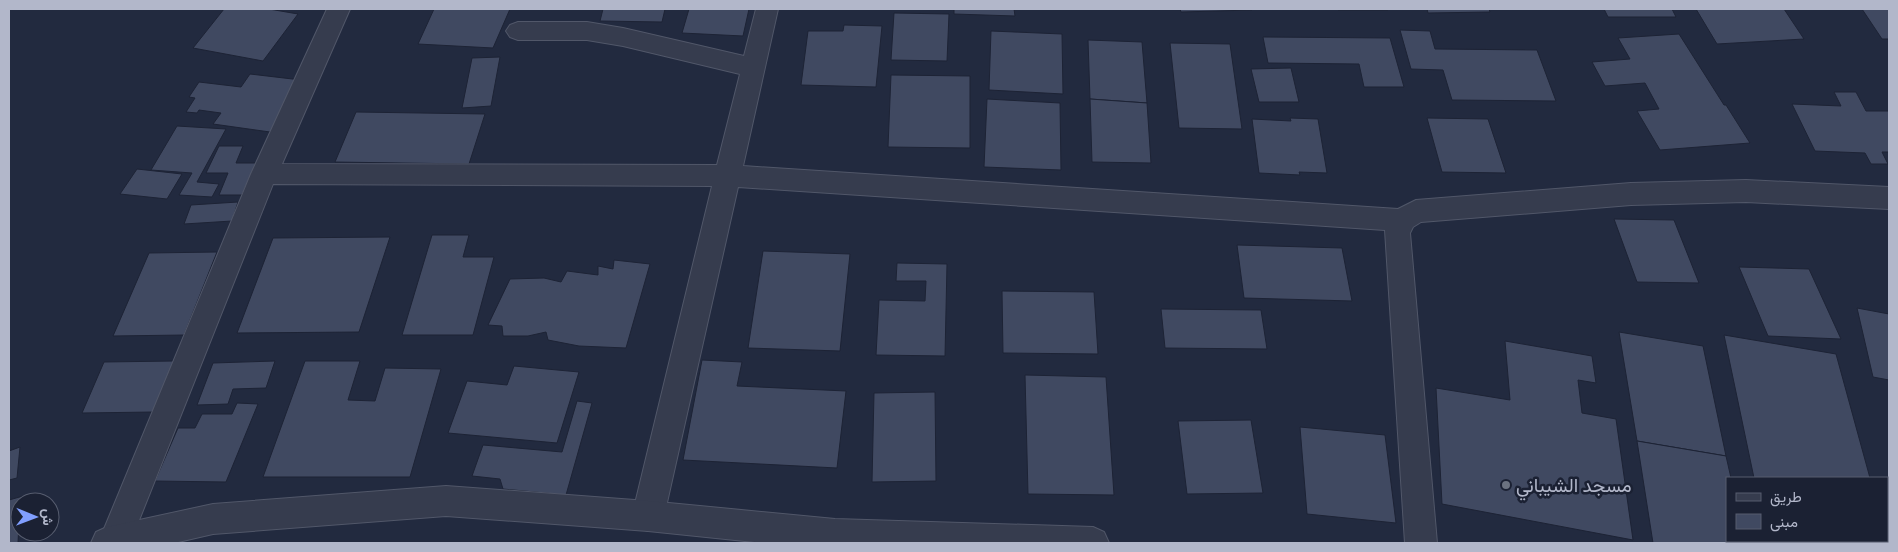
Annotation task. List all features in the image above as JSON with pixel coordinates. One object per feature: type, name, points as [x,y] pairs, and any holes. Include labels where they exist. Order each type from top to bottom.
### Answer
[{"type":"street","points":[[111,542],[264,174],[338,9]]},
{"type":"street","points":[[648,516],[767,9]]},
{"type":"street","points":[[518,31],[587,31],[623,36],[754,68]]},
{"type":"street","points":[[264,174],[728,176],[1402,220]]},
{"type":"street","points":[[1421,543],[1397,233],[1402,220],[1416,211],[1631,194],[1746,190],[1889,198]]},
{"type":"street","points":[[111,542],[213,519],[446,501],[648,516],[835,539],[1061,541],[1092,543]]},
{"type":"building","points":[[224,9],[269,9],[298,14],[263,61],[193,48]]},
{"type":"building","points":[[434,9],[510,9],[493,48],[418,44]]},
{"type":"building","points":[[603,9],[665,9],[662,22],[600,21]]},
{"type":"building","points":[[689,9],[749,9],[743,36],[682,33]]},
{"type":"building","points":[[954,9],[1014,9],[1015,16],[954,14]]},
{"type":"building","points":[[1180,9],[1251,9],[1252,10],[1181,12]]},
{"type":"building","points":[[1388,9],[1388,10],[1338,10]]},
{"type":"building","points":[[1427,9],[1489,9],[1490,12],[1428,13]]},
{"type":"building","points":[[1604,9],[1672,9],[1676,17],[1608,17]]},
{"type":"building","points":[[1696,9],[1784,9],[1804,39],[1717,44]]},
{"type":"building","points":[[1862,9],[1889,9],[1889,39],[1882,39]]},
{"type":"building","points":[[894,13],[949,14],[947,61],[891,60]]},
{"type":"building","points":[[844,25],[882,26],[876,87],[801,85],[808,31],[843,31]]},
{"type":"building","points":[[1400,30],[1430,31],[1435,49],[1537,50],[1556,101],[1452,100],[1443,70],[1411,69]]},
{"type":"building","points":[[991,31],[1062,34],[1063,94],[989,90]]},
{"type":"building","points":[[1679,34],[1750,143],[1660,150],[1637,111],[1659,109],[1645,83],[1605,86],[1592,62],[1630,59],[1618,38]]},
{"type":"building","points":[[1263,37],[1390,38],[1404,87],[1364,87],[1359,64],[1268,63]]},
{"type":"building","points":[[1088,40],[1142,42],[1147,103],[1090,99]]},
{"type":"building","points":[[1170,43],[1230,44],[1242,129],[1179,128]]},
{"type":"building","points":[[500,57],[491,106],[462,108],[472,58]]},
{"type":"building","points":[[1291,68],[1299,102],[1259,102],[1251,69]]},
{"type":"building","points":[[250,74],[301,80],[270,132],[213,124],[221,113],[199,110],[197,113],[186,112],[195,98],[189,97],[199,82],[241,87]]},
{"type":"building","points":[[891,75],[970,76],[970,148],[888,147]]},
{"type":"building","points":[[1834,92],[1856,92],[1866,111],[1889,111],[1889,152],[1882,152],[1888,164],[1871,164],[1865,153],[1815,151],[1792,104],[1841,106]]},
{"type":"building","points":[[987,99],[1060,103],[1061,170],[984,167]]},
{"type":"building","points":[[1090,99],[1147,103],[1151,163],[1092,162]]},
{"type":"building","points":[[356,112],[485,114],[469,164],[335,162]]},
{"type":"building","points":[[1290,118],[1318,119],[1327,173],[1299,172],[1300,175],[1259,173],[1252,119],[1291,121]]},
{"type":"building","points":[[1427,118],[1488,119],[1506,173],[1442,172]]},
{"type":"building","points":[[177,126],[226,129],[197,182],[219,184],[212,197],[179,195],[192,173],[151,170]]},
{"type":"building","points":[[219,146],[243,146],[236,163],[256,163],[242,195],[219,195],[228,173],[206,173]]},
{"type":"building","points":[[137,169],[182,174],[167,199],[120,194]]},
{"type":"building","points":[[238,202],[232,221],[184,224],[191,205]]},
{"type":"building","points":[[1614,219],[1674,220],[1699,283],[1637,282]]},
{"type":"building","points":[[432,235],[469,235],[463,257],[494,257],[473,335],[402,335]]},
{"type":"building","points":[[390,237],[359,332],[237,333],[273,238]]},
{"type":"building","points":[[1237,245],[1342,248],[1352,301],[1244,298]]},
{"type":"building","points":[[763,251],[850,254],[840,351],[748,348]]},
{"type":"building","points":[[217,252],[184,335],[113,336],[149,253]]},
{"type":"building","points":[[614,260],[650,264],[626,348],[579,346],[548,340],[546,332],[528,336],[503,336],[502,326],[488,325],[510,279],[544,278],[561,282],[567,271],[598,275],[598,266],[613,269]]},
{"type":"building","points":[[897,263],[947,264],[945,356],[876,355],[879,300],[925,301],[926,281],[896,281]]},
{"type":"building","points":[[1739,267],[1809,269],[1841,339],[1768,336]]},
{"type":"building","points":[[1002,291],[1094,292],[1098,354],[1003,353]]},
{"type":"building","points":[[1857,308],[1889,314],[1889,380],[1873,377]]},
{"type":"building","points":[[1161,309],[1261,310],[1267,349],[1165,348]]},
{"type":"building","points":[[1619,332],[1703,346],[1726,456],[1637,441]]},
{"type":"building","points":[[1724,335],[1836,354],[1870,477],[1754,477]]},
{"type":"building","points":[[1505,341],[1592,356],[1596,383],[1578,380],[1582,413],[1616,419],[1633,540],[1442,504],[1436,388],[1510,400]]},
{"type":"building","points":[[702,360],[742,362],[737,386],[846,391],[837,468],[683,460]]},
{"type":"building","points":[[174,361],[153,412],[82,413],[104,362]]},
{"type":"building","points":[[275,361],[266,388],[233,389],[228,404],[197,405],[213,363]]},
{"type":"building","points":[[305,361],[360,361],[348,400],[375,401],[385,368],[441,369],[410,477],[263,477]]},
{"type":"building","points":[[514,366],[579,372],[557,443],[448,433],[467,381],[507,385]]},
{"type":"building","points":[[1025,375],[1106,377],[1114,495],[1028,494]]},
{"type":"building","points":[[935,392],[936,481],[872,482],[874,393]]},
{"type":"building","points":[[577,401],[592,403],[566,495],[503,489],[500,479],[472,476],[483,445],[562,452]]},
{"type":"building","points":[[237,403],[258,404],[226,482],[155,481],[178,428],[195,428],[202,414],[232,414]]},
{"type":"building","points":[[1251,420],[1263,493],[1187,494],[1178,421]]},
{"type":"building","points":[[1300,427],[1385,435],[1396,523],[1307,514]]},
{"type":"building","points":[[1637,441],[1726,456],[1731,477],[1726,477],[1726,542],[1744,543],[1653,543]]},
{"type":"building","points":[[20,447],[17,478],[9,480],[9,451]]},
{"type":"building","points":[[9,500],[10,542],[18,543],[9,543]]},
{"type":"building","points":[[1766,542],[1887,543],[1767,543]]},
{"type":"place","name":"مسجد الشيباني","points":[[1506,485]]}]
